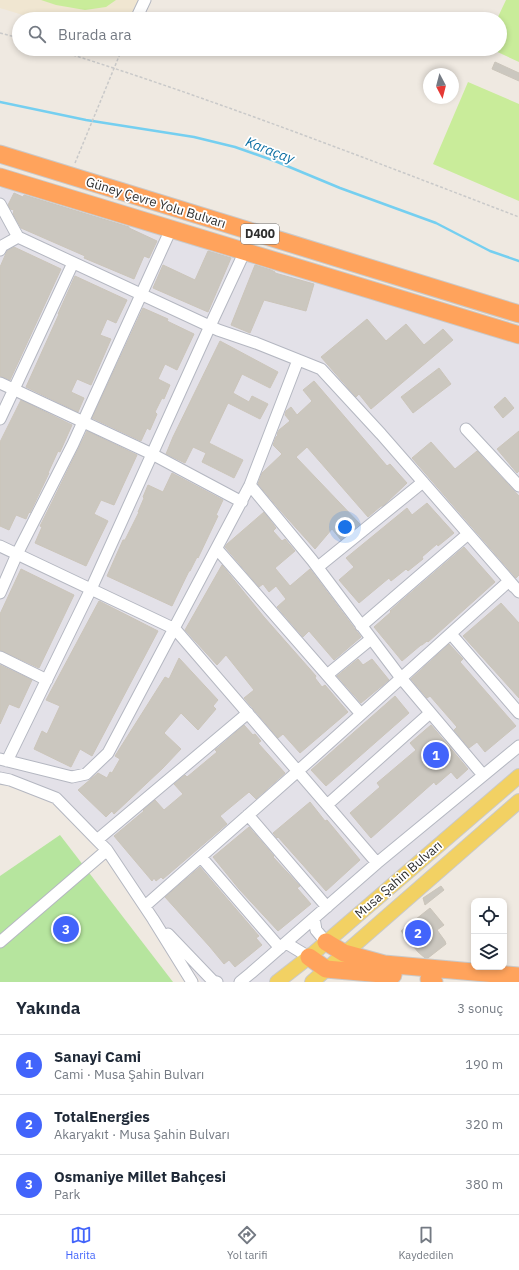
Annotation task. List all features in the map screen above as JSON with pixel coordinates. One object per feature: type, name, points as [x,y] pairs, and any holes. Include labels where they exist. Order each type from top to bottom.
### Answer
[{"type":"highway","name":"Güney Çevre Yolu Bulvarı","points":[[0,154],[519,314]]},
{"type":"highway","name":"Güney Çevre Yolu Bulvarı","points":[[0,177],[519,335]]},
{"type":"highway","points":[[326,942],[344,953],[384,964],[519,976]]},
{"type":"highway","points":[[308,957],[326,969],[432,980],[468,982]]},
{"type":"main road","name":"Musa Şahin Bulvarı","points":[[278,982],[519,776]]},
{"type":"main road","name":"Musa Şahin Bulvarı","points":[[312,982],[519,801]]},
{"type":"street","points":[[139,12],[145,0]]},
{"type":"street","points":[[0,204],[18,237],[210,326],[321,369],[518,588]]},
{"type":"street","points":[[0,593],[17,554],[73,444],[171,229]]},
{"type":"street","points":[[1,247],[18,237]]},
{"type":"street","points":[[245,251],[91,589],[47,680],[4,760],[72,777],[86,774],[108,753],[242,502],[250,485],[298,360]]},
{"type":"street","points":[[0,419],[73,263]]},
{"type":"street","points":[[0,383],[152,454],[242,502]]},
{"type":"street","points":[[466,428],[519,486]]},
{"type":"street","points":[[318,567],[423,482]]},
{"type":"street","points":[[250,485],[318,567],[401,678],[483,775]]},
{"type":"street","points":[[361,626],[468,534]]},
{"type":"street","points":[[0,546],[175,629],[377,863]]},
{"type":"street","points":[[217,549],[361,714]]},
{"type":"street","points":[[145,906],[509,581],[518,588]]},
{"type":"street","points":[[451,634],[519,712]]},
{"type":"street","points":[[327,675],[372,639]]},
{"type":"street","points":[[0,657],[47,680]]},
{"type":"street","points":[[97,840],[248,713]]},
{"type":"street","points":[[327,805],[430,713]]},
{"type":"street","points":[[240,982],[377,863],[519,746]]},
{"type":"street","points":[[0,778],[10,780],[56,798],[107,850],[145,906],[192,982]]},
{"type":"street","points":[[248,815],[327,907]]},
{"type":"street","points":[[0,942],[107,850]]},
{"type":"street","points":[[201,857],[283,946],[308,957]]},
{"type":"street","points":[[314,918],[316,930],[326,942]]},
{"type":"street","points":[[153,919],[213,981],[217,982]]},
{"type":"path","points":[[0,32],[12,36]]},
{"type":"path","points":[[77,56],[116,68],[321,141],[519,217]]},
{"type":"path","points":[[75,163],[119,56]]},
{"type":"shaded area","points":[[0,0],[140,0],[134,12],[13,12],[0,8]]},
{"type":"shaded area","points":[[7,184],[517,343],[519,345],[519,774],[270,982],[201,982],[107,850],[56,798],[0,777],[0,189]]},
{"type":"green space","points":[[41,0],[116,0],[106,7],[85,10],[56,5]]},
{"type":"green space","points":[[506,0],[519,0],[519,62],[506,56],[507,12],[500,12]]},
{"type":"green space","points":[[468,82],[519,104],[519,201],[433,164]]},
{"type":"green space","points":[[60,835],[173,982],[0,982],[0,876]]},
{"type":"building","points":[[495,62],[519,73],[519,81],[492,69]]},
{"type":"building","points":[[14,193],[23,197],[24,195],[129,227],[157,241],[149,258],[144,256],[134,279],[84,258],[85,256],[21,228],[13,214],[14,210],[10,209],[8,205]]},
{"type":"building","points":[[14,247],[61,269],[10,380],[0,376],[0,267],[7,251]]},
{"type":"building","points":[[208,251],[231,258],[208,312],[153,288],[163,265],[195,280]]},
{"type":"building","points":[[255,265],[271,270],[275,273],[314,284],[306,311],[264,300],[250,333],[231,325]]},
{"type":"building","points":[[75,276],[127,300],[116,323],[107,319],[100,335],[111,339],[91,385],[77,379],[71,392],[84,398],[78,412],[26,387]]},
{"type":"building","points":[[143,308],[168,319],[167,321],[194,334],[177,370],[165,364],[158,379],[170,385],[164,399],[162,398],[155,412],[157,414],[150,430],[147,428],[141,441],[92,418]]},
{"type":"building","points":[[367,319],[386,341],[406,324],[424,345],[443,329],[453,340],[371,409],[359,394],[356,397],[321,357]]},
{"type":"building","points":[[220,341],[278,372],[270,388],[242,374],[233,393],[249,402],[252,396],[268,404],[260,419],[228,403],[209,443],[243,460],[234,478],[202,462],[206,453],[193,447],[185,463],[166,454]]},
{"type":"building","points":[[439,368],[451,384],[413,413],[401,397]]},
{"type":"building","points":[[314,381],[387,466],[390,464],[407,483],[383,506],[368,517],[307,447],[296,457],[360,524],[341,540],[332,529],[315,549],[258,484],[262,473],[282,454],[273,445],[279,430],[290,421],[285,415],[286,411],[291,407],[297,415],[312,401],[303,390]]},
{"type":"building","points":[[505,397],[514,408],[503,418],[494,407]]},
{"type":"building","points":[[21,400],[72,425],[60,452],[58,451],[30,513],[29,512],[26,519],[16,515],[9,530],[0,526],[0,442]]},
{"type":"building","points":[[87,431],[137,455],[114,505],[101,500],[94,514],[108,521],[86,566],[35,543],[42,527],[40,526]]},
{"type":"building","points":[[519,431],[519,471],[517,473],[497,449]]},
{"type":"building","points":[[431,442],[455,469],[477,451],[519,496],[519,575],[516,578],[412,458]]},
{"type":"building","points":[[172,473],[223,500],[216,515],[218,516],[198,558],[197,557],[189,571],[172,606],[107,576],[123,540],[125,540],[139,512],[148,485],[163,492]]},
{"type":"building","points":[[427,503],[454,533],[438,546],[437,544],[422,557],[423,559],[408,571],[406,569],[391,581],[389,578],[359,603],[339,580],[354,567],[346,558],[407,508],[412,515]]},
{"type":"building","points":[[264,512],[276,528],[273,531],[282,541],[285,539],[295,551],[275,568],[290,586],[310,569],[361,637],[334,660],[309,631],[303,637],[277,607],[286,599],[276,586],[269,592],[263,584],[259,587],[225,547]]},
{"type":"building","points":[[464,547],[495,582],[428,642],[427,641],[421,645],[402,661],[374,627],[400,602]]},
{"type":"building","points":[[222,565],[264,617],[316,676],[315,678],[322,687],[325,685],[348,712],[300,753],[283,734],[278,738],[244,698],[254,690],[226,655],[217,665],[185,630]]},
{"type":"building","points":[[21,569],[74,595],[39,668],[0,650],[0,614]]},
{"type":"building","points":[[99,601],[158,631],[92,756],[80,749],[71,767],[34,749],[42,731],[47,734],[60,706],[46,700]]},
{"type":"building","points":[[501,603],[519,623],[519,698],[463,636]]},
{"type":"building","points":[[449,644],[463,659],[460,662],[516,726],[485,752],[477,742],[469,748],[454,730],[457,727],[430,696],[427,698],[411,679]]},
{"type":"building","points":[[179,658],[218,700],[213,706],[216,709],[198,730],[181,713],[164,733],[181,749],[114,814],[112,811],[106,817],[78,790],[98,773],[107,778],[110,772],[112,773],[120,759],[115,756],[165,677],[169,679]]},
{"type":"building","points":[[358,659],[363,665],[372,659],[389,680],[361,703],[337,676]]},
{"type":"building","points":[[0,665],[32,680],[19,708],[9,704],[0,724]]},
{"type":"building","points":[[395,696],[409,713],[326,786],[311,770]]},
{"type":"building","points":[[244,725],[261,741],[258,743],[285,773],[256,799],[249,792],[220,816],[227,824],[163,879],[161,877],[156,881],[154,878],[152,881],[114,836],[155,800],[164,810],[183,794],[174,784],[185,775],[187,777],[217,752],[215,750]]},
{"type":"building","points":[[431,725],[468,769],[457,779],[451,772],[436,785],[434,782],[371,838],[350,813],[380,787],[377,783],[416,750],[410,743]]},
{"type":"building","points":[[310,802],[360,860],[326,891],[273,833]]},
{"type":"building","points":[[249,827],[274,856],[273,857],[300,886],[297,888],[311,904],[278,931],[239,889],[213,857]]},
{"type":"building","points":[[200,867],[259,936],[256,938],[262,945],[235,967],[229,960],[224,964],[165,897]]},
{"type":"building","points":[[441,886],[444,890],[425,905],[423,898]]},
{"type":"building","points":[[430,908],[444,925],[437,930],[446,944],[428,958],[425,958],[418,952],[401,931]]},
{"type":"waterway","name":"Karaçay","points":[[0,102],[86,120],[194,137],[235,147],[275,161],[340,188],[436,223],[490,251],[519,261]]},
{"type":"place","name":"Sanayi Cami","points":[[436,755]]},
{"type":"place","name":"Osmaniye Millet Bahçesi","points":[[66,929]]},
{"type":"place","name":"TotalEnergies","points":[[418,933]]}]
